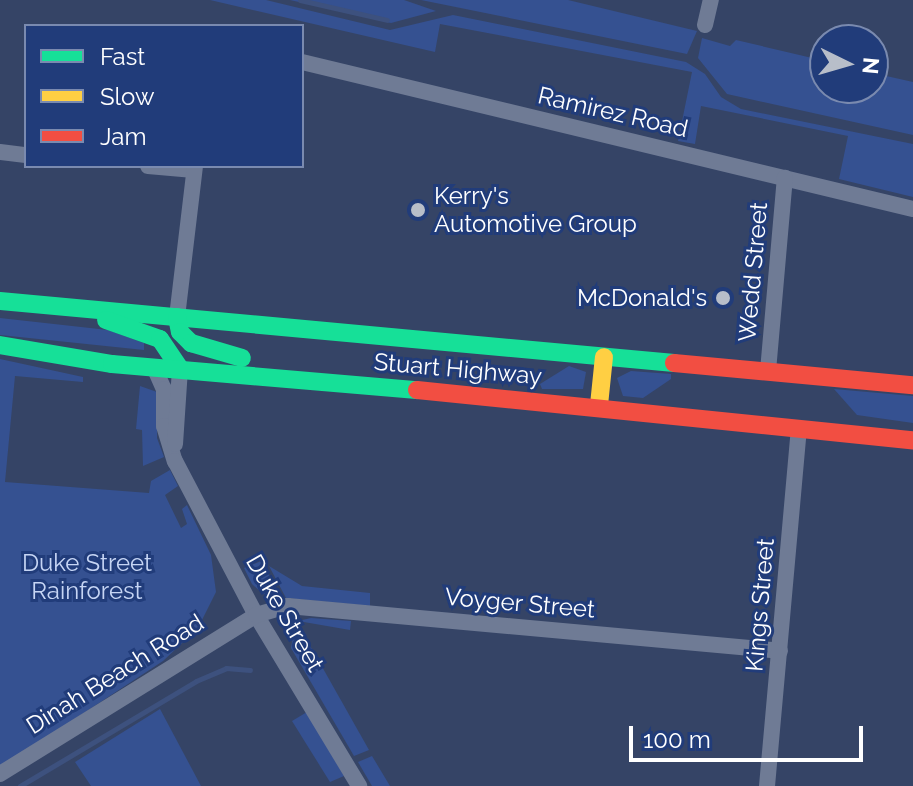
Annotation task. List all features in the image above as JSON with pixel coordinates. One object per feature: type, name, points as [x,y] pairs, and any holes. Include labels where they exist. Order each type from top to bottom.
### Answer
[{"type":"highway","name":"Stuart Highway","points":[[0,301],[913,385]]},
{"type":"highway","points":[[93,309],[116,326],[160,339],[180,369]]},
{"type":"highway","points":[[177,317],[185,338],[216,354],[302,366],[376,386]]},
{"type":"highway","name":"Stuart Highway","points":[[0,345],[60,357],[154,367],[599,405],[913,440]]},
{"type":"highway","points":[[599,405],[604,357]]},
{"type":"street","points":[[705,25],[711,0]]},
{"type":"street","name":"Ramirez Road","points":[[304,62],[913,209]]},
{"type":"street","points":[[0,152],[24,155]]},
{"type":"street","points":[[177,317],[194,168]]},
{"type":"street","name":"Wedd Street","points":[[768,371],[785,178]]},
{"type":"street","name":"Duke Street","points":[[154,367],[164,389],[164,426],[175,461],[256,615],[359,786]]},
{"type":"street","points":[[175,461],[180,369]]},
{"type":"street","name":"Kings Street","points":[[767,786],[799,428]]},
{"type":"street","name":"Voyger Street","points":[[256,615],[288,606],[780,651]]},
{"type":"street","name":"Dinah Beach Road","points":[[0,774],[256,615]]},
{"type":"green space","points":[[210,0],[266,0],[390,30],[453,15],[686,62],[705,74],[721,97],[741,109],[913,144],[913,197],[839,179],[848,136],[701,106],[695,144],[678,141],[692,72],[440,24],[435,52]]},
{"type":"green space","points":[[290,0],[404,0],[436,11],[391,23]]},
{"type":"green space","points":[[421,0],[568,0],[697,31],[687,54]]},
{"type":"green space","points":[[702,38],[730,46],[736,40],[809,57],[809,104],[889,104],[889,77],[913,82],[913,135],[727,94],[698,58]]},
{"type":"green space","points":[[0,318],[108,330],[144,343],[144,350],[0,335]]},
{"type":"green space","name":"Duke Street Rainforest","points":[[0,359],[83,377],[83,382],[15,376],[5,482],[149,493],[151,481],[170,470],[178,486],[165,495],[181,528],[187,524],[182,509],[187,505],[211,555],[216,592],[198,628],[163,661],[0,768]]},
{"type":"green space","points":[[569,366],[586,372],[583,389],[542,389],[540,384]]},
{"type":"green space","points":[[631,371],[671,374],[671,379],[643,398],[623,396],[617,378]]},
{"type":"green space","points":[[140,386],[157,392],[157,438],[164,457],[143,466],[142,430],[136,429]]},
{"type":"green space","points":[[834,389],[913,396],[913,423],[857,415]]},
{"type":"green space","points":[[261,561],[282,598],[263,594],[252,584],[244,568]]},
{"type":"green space","points":[[269,566],[302,586],[370,593],[370,606],[286,598]]},
{"type":"green space","points":[[311,618],[351,621],[350,630],[298,621]]},
{"type":"green space","points":[[295,625],[312,649],[369,750],[354,756],[291,648]]},
{"type":"green space","points":[[160,709],[201,786],[91,786],[75,762]]},
{"type":"green space","points":[[307,712],[344,776],[330,782],[292,721]]},
{"type":"green space","points":[[372,756],[390,786],[372,786],[358,762]]},
{"type":"waterway","points":[[300,0],[387,20]]},
{"type":"waterway","points":[[20,786],[196,681],[226,668],[250,670]]},
{"type":"traffic: fast","points":[[0,301],[674,363]]},
{"type":"traffic: fast","points":[[177,317],[180,332],[191,343],[242,358]]},
{"type":"traffic: fast","points":[[106,320],[160,339],[180,369]]},
{"type":"traffic: fast","points":[[0,345],[112,364],[417,390]]},
{"type":"traffic: slow","points":[[599,405],[604,357]]},
{"type":"traffic: jam","points":[[674,363],[913,385]]},
{"type":"traffic: jam","points":[[417,390],[913,440]]},
{"type":"place","name":"Kerry's Automotive Group","points":[[418,210]]},
{"type":"place","name":"McDonald's","points":[[723,298]]}]
